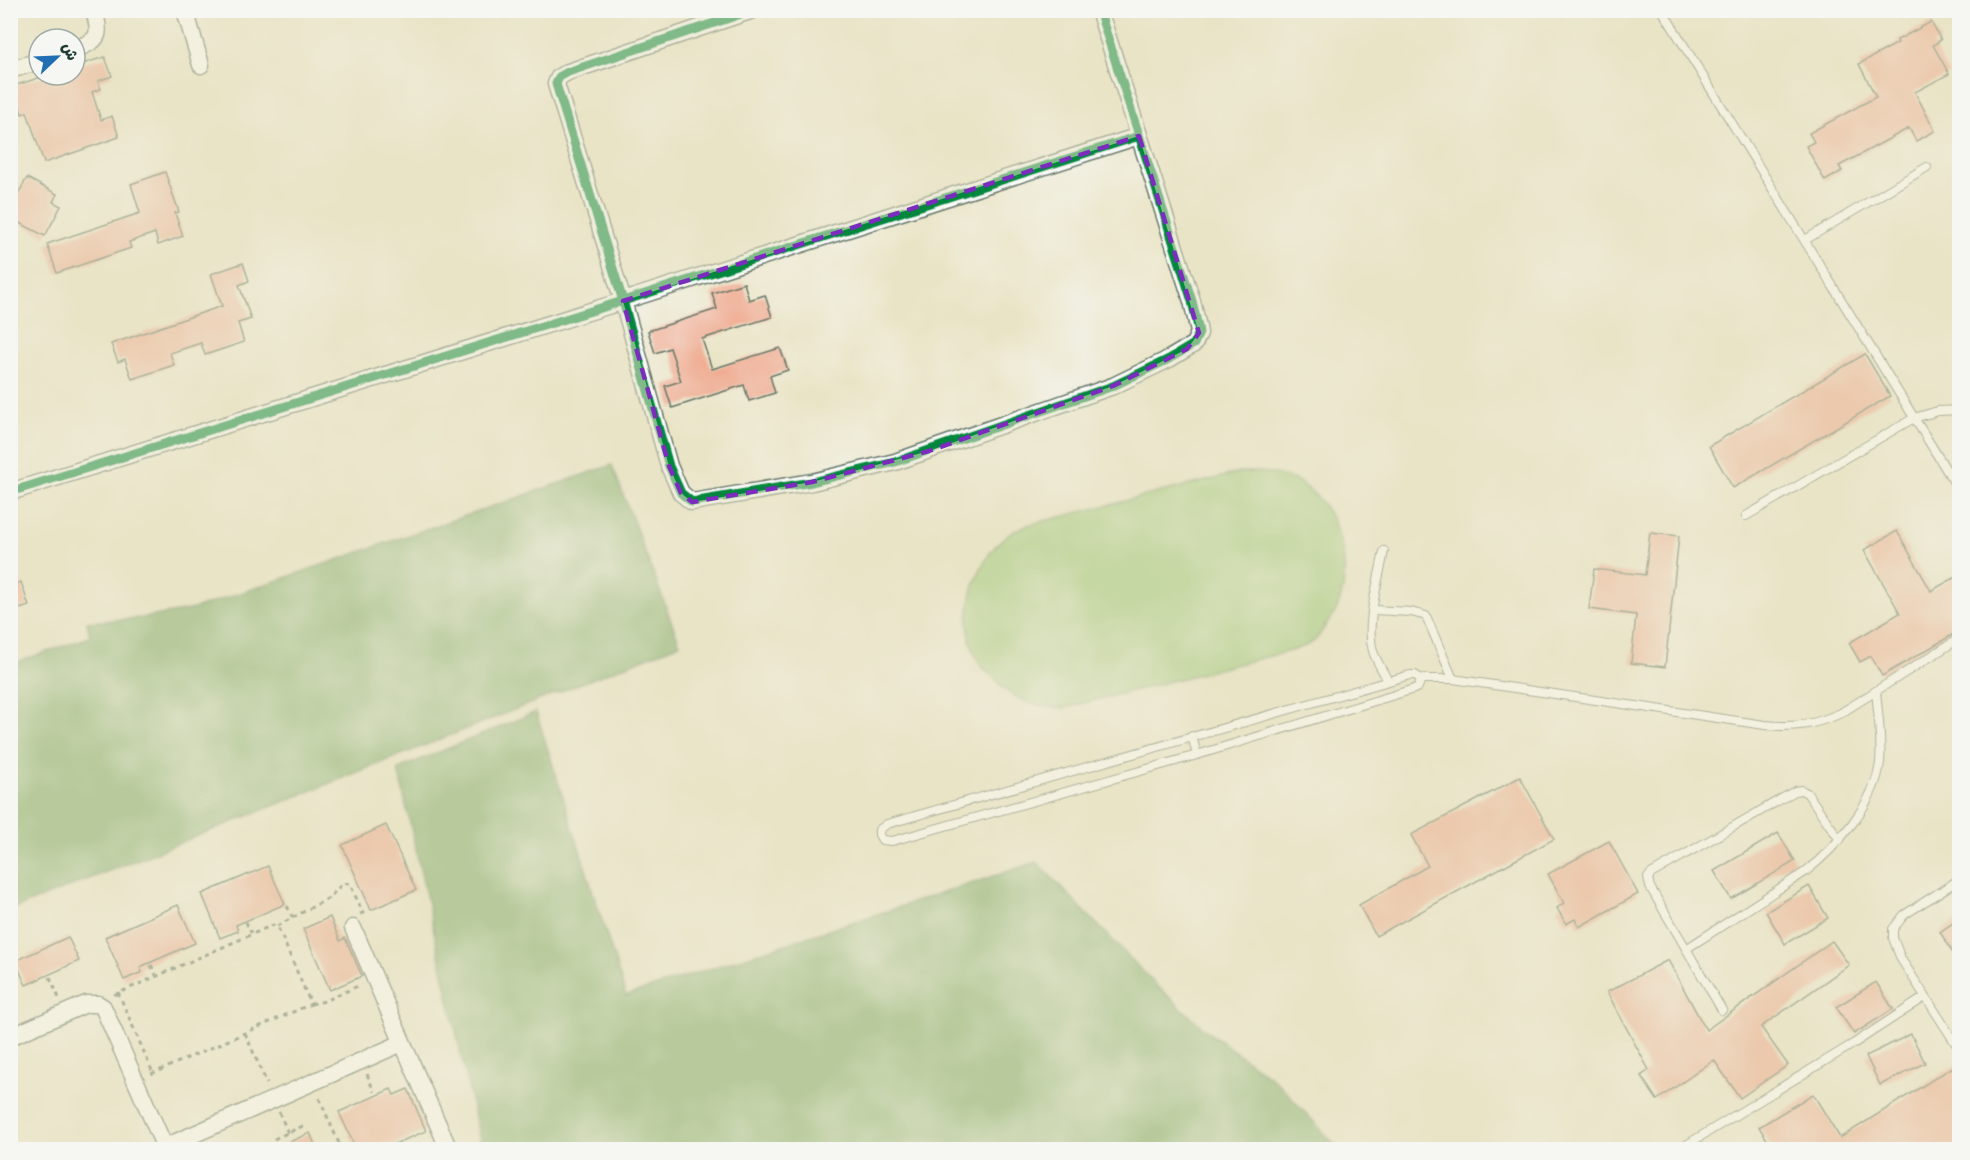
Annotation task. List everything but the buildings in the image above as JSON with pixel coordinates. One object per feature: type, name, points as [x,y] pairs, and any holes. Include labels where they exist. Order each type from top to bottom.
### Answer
[{"type":"street","points":[[87,45],[94,42],[99,29],[94,10]]},
{"type":"street","points":[[185,10],[201,66]]},
{"type":"street","points":[[753,10],[568,72],[557,80],[556,88],[622,301],[669,466],[675,483],[689,501],[697,502],[812,482],[929,451],[1113,386],[1194,344],[1199,333],[1197,319],[1099,10]]},
{"type":"street","points":[[10,70],[27,65]]},
{"type":"street","points":[[10,492],[622,301],[1139,136]]},
{"type":"street","points":[[353,928],[449,1149]]},
{"type":"street","points":[[10,1037],[92,1003],[104,1007],[165,1148],[402,1043]]},
{"type":"lane","points":[[1662,10],[1959,492]]},
{"type":"lane","points":[[1805,240],[1927,167]]},
{"type":"lane","points":[[1746,516],[1914,418],[1938,411],[1959,410]]},
{"type":"lane","points":[[1384,551],[1371,627],[1373,650],[1388,681]]},
{"type":"lane","points":[[1373,610],[1411,612],[1426,616],[1453,679]]},
{"type":"lane","points":[[1421,679],[1414,690],[1197,755],[892,841],[882,840],[879,835],[879,830],[887,824],[1192,736],[1415,675],[1421,679],[1453,679],[1787,727],[1806,726],[1841,713],[1959,638]]},
{"type":"lane","points":[[1686,949],[1805,872],[1823,858],[1840,840],[1855,819],[1876,779],[1880,752],[1876,691]]},
{"type":"lane","points":[[1192,736],[1197,755]]},
{"type":"lane","points":[[1722,1010],[1650,887],[1648,878],[1651,874],[1795,791],[1802,790],[1807,793],[1840,840]]},
{"type":"lane","points":[[1959,879],[1904,915],[1893,929],[1896,949],[1959,1050]]},
{"type":"lane","points":[[1678,1149],[1853,1044],[1925,997]]},
{"type":"path","points":[[104,1007],[118,992],[269,925],[277,926],[293,918],[329,898],[343,883],[350,884],[363,913],[349,919],[353,928]]},
{"type":"path","points":[[287,906],[293,918]]},
{"type":"path","points":[[246,922],[251,933]]},
{"type":"path","points":[[277,926],[311,1004]]},
{"type":"path","points":[[151,964],[156,975]]},
{"type":"path","points":[[50,977],[65,1013]]},
{"type":"path","points":[[136,1080],[311,1004],[376,981]]},
{"type":"path","points":[[118,992],[153,1073]]},
{"type":"path","points":[[312,1082],[342,1149]]},
{"type":"path","points":[[274,1139],[304,1125]]},
{"type":"highlighted area","points":[[1139,136],[1199,333],[1187,349],[1113,386],[929,451],[812,482],[692,502],[681,493],[669,466],[623,301]]},
{"type":"green space","points":[[612,465],[680,644],[11,910],[11,664],[90,637],[87,622],[142,618],[194,609]]},
{"type":"green space","points":[[1242,472],[1272,473],[1293,479],[1313,494],[1333,522],[1343,555],[1343,590],[1335,612],[1313,641],[1294,650],[1064,708],[1042,706],[1019,698],[1005,690],[984,669],[975,654],[970,638],[968,620],[970,603],[981,569],[990,554],[1006,536],[1024,526]]},
{"type":"green space","points":[[536,712],[626,996],[1037,862],[1157,986],[1208,1032],[1276,1081],[1339,1149],[482,1149],[398,769]]},
{"type":"cycle path","points":[[753,10],[568,72],[559,77],[556,84],[623,301],[669,466],[681,493],[692,502],[812,482],[895,462],[1113,386],[1169,359],[1194,344],[1199,333],[1192,301],[1099,10]]},
{"type":"cycle path","points":[[10,492],[623,301],[1139,136]]}]
